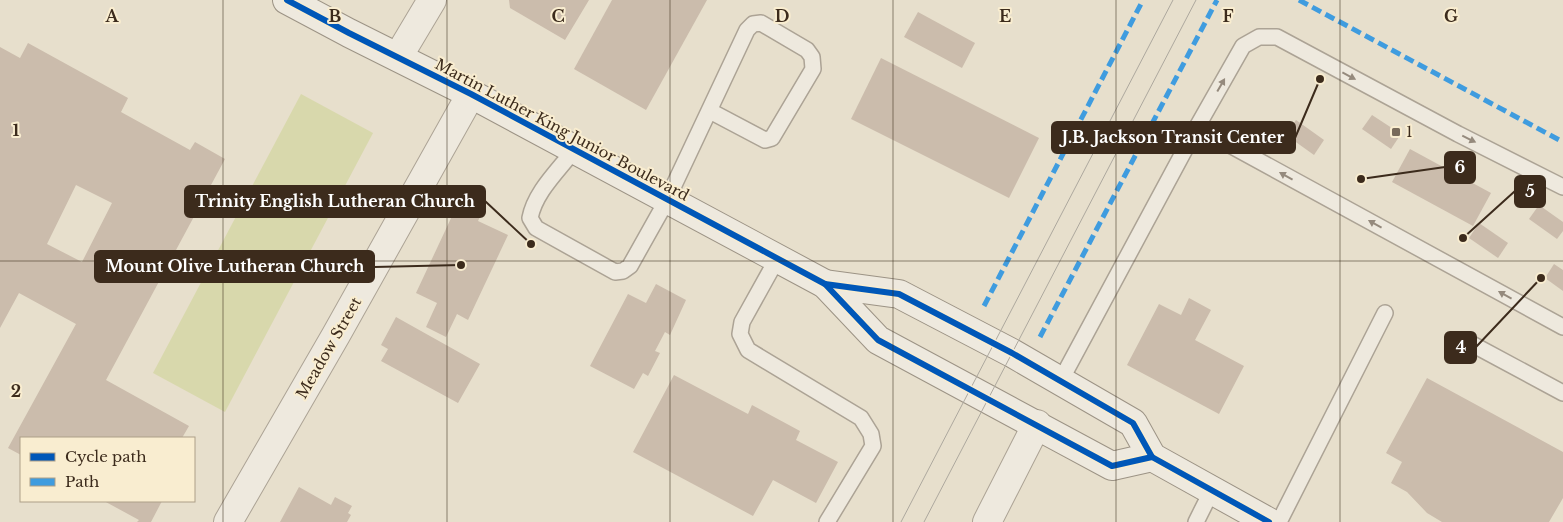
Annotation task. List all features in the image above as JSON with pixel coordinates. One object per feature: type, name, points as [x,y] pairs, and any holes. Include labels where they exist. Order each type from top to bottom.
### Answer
[{"type":"main road","name":"Martin Luther King Junior Boulevard","points":[[287,0],[471,94],[825,284],[878,340],[1112,466],[1152,457],[1133,423],[1012,353],[899,294],[825,284]]},
{"type":"main road","points":[[398,57],[432,0]]},
{"type":"main road","name":"Meadow Street","points":[[228,522],[336,335],[471,94]]},
{"type":"main road","points":[[987,522],[1037,424]]},
{"type":"main road","points":[[1152,457],[1269,522]]},
{"type":"lane","points":[[574,150],[540,194],[532,209],[530,218],[536,228],[598,264],[615,272],[622,271],[630,266],[667,200],[747,30],[753,24],[761,23],[807,50],[812,57],[813,69],[772,138],[764,140],[710,111]]},
{"type":"lane","points":[[1061,380],[1197,127],[1243,46],[1259,37],[1277,37],[1458,134],[1563,186]]},
{"type":"lane","points":[[1197,127],[1563,326]]},
{"type":"lane","points":[[777,258],[742,322],[740,334],[748,350],[861,418],[867,425],[872,440],[873,446],[827,522]]},
{"type":"lane","points":[[1279,522],[1386,313]]},
{"type":"lane","points":[[1470,343],[1563,393]]},
{"type":"lane","points":[[1196,522],[1212,490]]},
{"type":"green space","points":[[301,94],[373,133],[225,412],[153,373]]},
{"type":"building","points":[[509,0],[589,0],[565,40],[510,8]]},
{"type":"building","points":[[612,0],[707,0],[646,110],[574,69]]},
{"type":"building","points":[[918,12],[975,43],[962,68],[904,37]]},
{"type":"building","points":[[28,43],[128,98],[121,112],[190,150],[195,142],[225,159],[106,380],[189,426],[183,437],[20,437],[20,454],[8,448],[76,324],[19,293],[0,328],[0,47],[20,58]],"holes":[[[76,185],[112,203],[82,262],[47,244]]]},
{"type":"building","points":[[881,58],[1039,138],[1009,198],[851,119]]},
{"type":"building","points":[[1372,115],[1401,134],[1391,149],[1362,129]]},
{"type":"building","points":[[1296,120],[1324,140],[1314,155],[1286,135]]},
{"type":"building","points":[[1410,149],[1491,193],[1473,226],[1392,182]]},
{"type":"building","points":[[460,199],[483,210],[478,221],[508,235],[468,320],[457,314],[446,337],[426,327],[437,303],[416,293]]},
{"type":"building","points":[[1539,205],[1563,222],[1563,231],[1557,239],[1529,219]]},
{"type":"building","points":[[1479,223],[1508,243],[1498,258],[1469,238]]},
{"type":"building","points":[[1554,264],[1563,270],[1563,291],[1545,278]]},
{"type":"building","points":[[656,284],[686,300],[670,335],[665,332],[655,351],[660,353],[648,376],[643,373],[634,389],[590,366],[628,294],[646,303]]},
{"type":"building","points":[[1189,298],[1211,310],[1195,340],[1244,366],[1219,414],[1127,365],[1159,304],[1181,315]]},
{"type":"building","points":[[396,317],[480,364],[458,403],[381,361],[388,349],[381,345]]},
{"type":"building","points":[[674,375],[748,414],[752,405],[800,431],[796,440],[838,462],[816,503],[773,480],[753,516],[633,452]]},
{"type":"building","points":[[1427,378],[1563,452],[1563,498],[1549,522],[1442,522],[1427,513],[1407,492],[1391,483],[1402,462],[1386,453]]},
{"type":"building","points":[[299,487],[331,505],[335,497],[352,506],[348,513],[351,515],[347,522],[280,522]]},
{"type":"building","points":[[106,502],[161,502],[151,522],[137,522],[139,520]]},
{"type":"tram line","points":[[901,522],[1173,0]]},
{"type":"tram line","points":[[924,522],[1196,0]]},
{"type":"marked path","points":[[984,306],[1143,0]]},
{"type":"marked path","points":[[1040,337],[1217,0]]},
{"type":"marked path","points":[[1299,0],[1563,142]]},
{"type":"cycle path","points":[[287,0],[471,94],[825,284],[878,340],[1112,466],[1152,457]]},
{"type":"cycle path","points":[[825,284],[899,294],[1012,353],[1133,423],[1152,457],[1269,522]]},
{"type":"place","name":"J.B. Jackson Transit Center","points":[[1320,79]]},
{"type":"place","name":"1","points":[[1396,132]]},
{"type":"place","name":"6","points":[[1361,179]]},
{"type":"place","name":"5","points":[[1463,238]]},
{"type":"place","name":"Trinity English Lutheran Church","points":[[531,244]]},
{"type":"place","name":"Mount Olive Lutheran Church","points":[[461,265]]},
{"type":"place","name":"4","points":[[1541,278]]}]
